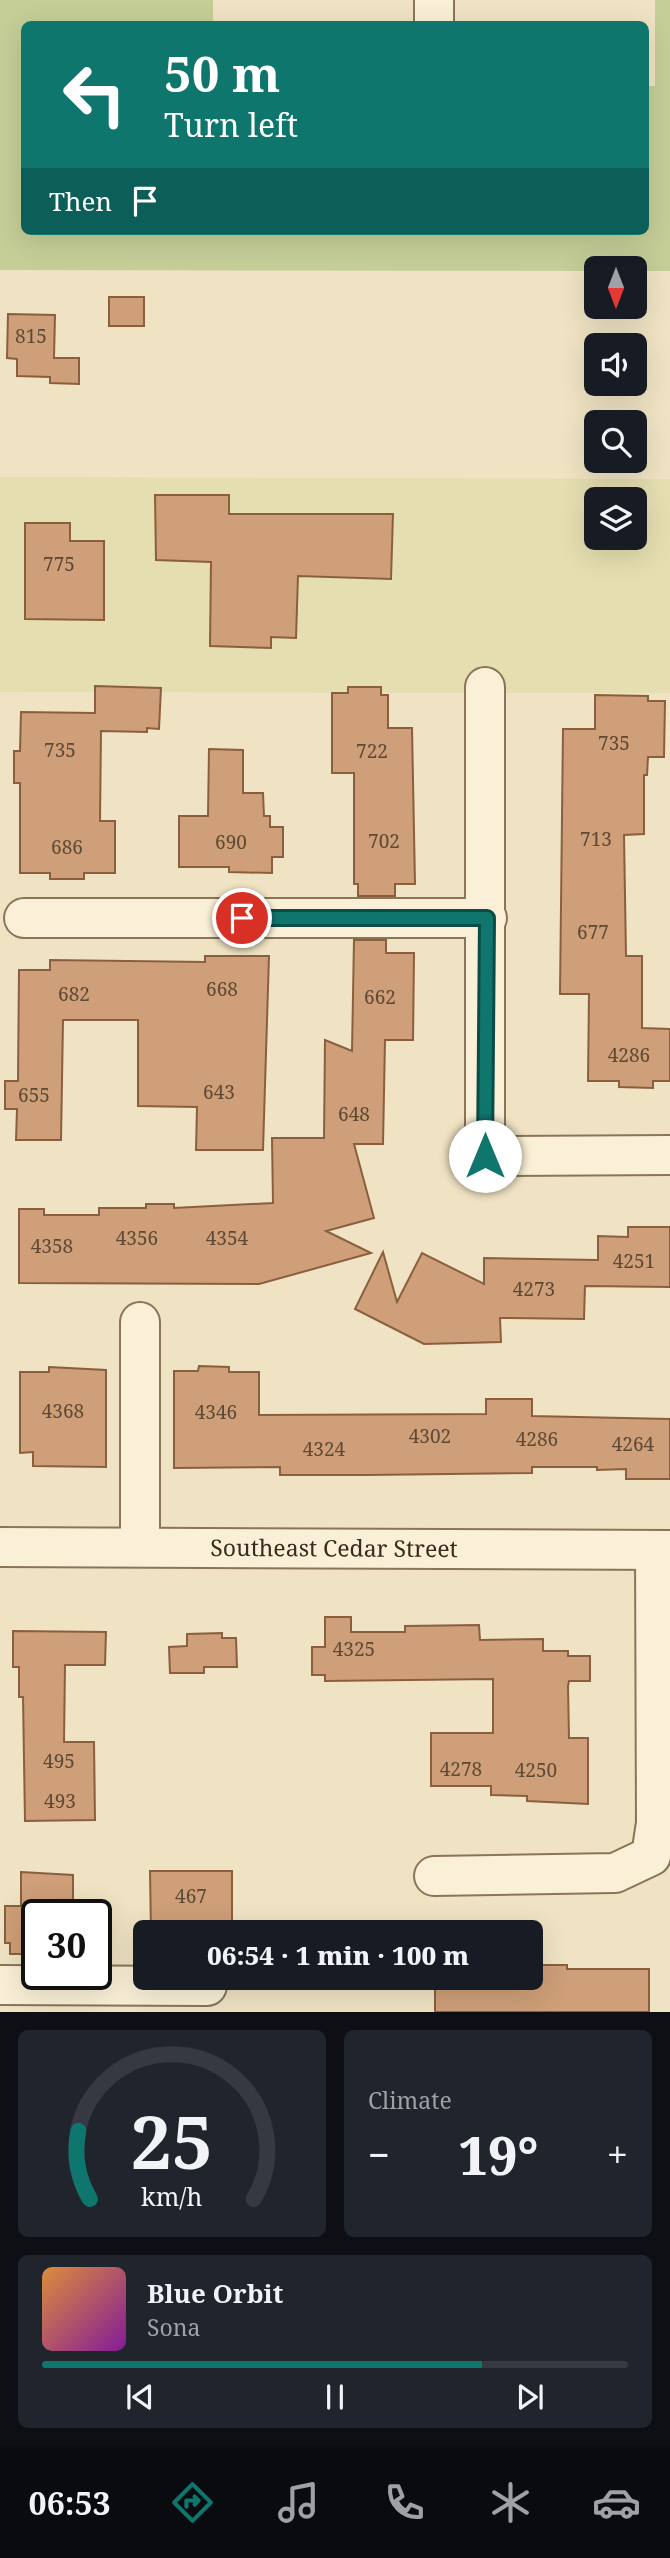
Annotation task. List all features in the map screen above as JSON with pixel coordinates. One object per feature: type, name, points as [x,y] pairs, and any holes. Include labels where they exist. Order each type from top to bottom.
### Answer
[{"type":"street","points":[[434,0],[434,21]]},
{"type":"street","points":[[485,687],[485,1156],[670,1155]]},
{"type":"street","points":[[24,918],[487,918]]},
{"type":"street","points":[[140,1322],[140,1547]]},
{"type":"street","name":"Southeast Cedar Street","points":[[0,1547],[663,1550]]},
{"type":"street","points":[[434,1876],[615,1873],[651,1856],[656,1823],[663,1550]]},
{"type":"street","points":[[0,1985],[133,1986]]},
{"type":"shaded area","points":[[0,477],[670,479],[670,693],[0,692]]},
{"type":"green space","points":[[0,0],[213,0],[213,21],[21,21],[21,235],[649,235],[649,86],[655,86],[655,0],[670,0],[670,271],[648,271],[648,256],[584,256],[584,271],[0,270]]},
{"type":"building","points":[[109,297],[144,297],[144,326],[109,326]]},
{"type":"building","points":[[8,314],[55,315],[54,358],[79,358],[79,384],[50,383],[50,377],[17,376],[17,359],[7,358]]},
{"type":"building","points":[[155,495],[229,495],[229,514],[393,514],[391,579],[298,576],[296,638],[271,637],[271,648],[210,646],[211,562],[156,560]]},
{"type":"building","points":[[25,523],[70,523],[70,541],[104,541],[104,620],[25,619]]},
{"type":"building","points":[[95,686],[161,688],[159,729],[147,728],[147,732],[101,731],[100,821],[115,821],[115,873],[84,873],[84,879],[50,879],[50,873],[20,873],[20,783],[14,783],[14,751],[20,751],[21,712],[95,713]]},
{"type":"building","points":[[348,687],[381,687],[381,695],[388,695],[388,728],[412,728],[415,884],[395,884],[395,896],[358,896],[358,884],[354,884],[354,773],[332,773],[332,693],[348,693]]},
{"type":"building","points":[[595,695],[648,696],[648,701],[665,701],[664,757],[648,757],[647,775],[644,775],[644,834],[624,835],[626,956],[642,956],[642,1028],[670,1029],[670,1081],[653,1081],[653,1088],[619,1087],[619,1081],[588,1081],[589,994],[560,994],[563,729],[595,729]]},
{"type":"building","points":[[209,749],[243,750],[243,793],[263,793],[264,816],[270,816],[270,827],[283,827],[283,857],[272,857],[272,873],[229,872],[229,867],[179,867],[179,816],[208,816]]},
{"type":"building","points":[[354,940],[386,940],[386,953],[414,953],[413,1040],[385,1040],[383,1144],[354,1144],[374,1218],[326,1231],[371,1253],[259,1284],[19,1283],[19,1209],[44,1209],[44,1215],[99,1215],[99,1208],[146,1208],[146,1204],[174,1204],[174,1208],[273,1203],[272,1138],[324,1138],[325,1040],[352,1051]]},
{"type":"building","points":[[205,956],[269,956],[263,1150],[196,1150],[197,1107],[138,1106],[138,1020],[63,1020],[61,1140],[16,1140],[17,1109],[5,1109],[5,1081],[18,1081],[19,970],[50,970],[50,960],[205,962]]},
{"type":"building","points":[[628,1227],[670,1227],[670,1287],[585,1286],[584,1319],[500,1318],[501,1342],[424,1344],[355,1309],[383,1252],[397,1302],[422,1253],[484,1284],[484,1258],[598,1260],[598,1236],[628,1237]]},
{"type":"building","points":[[199,1366],[229,1367],[229,1372],[259,1372],[259,1415],[486,1414],[486,1399],[532,1399],[532,1416],[670,1419],[670,1479],[626,1479],[626,1469],[597,1470],[597,1467],[532,1467],[532,1473],[367,1475],[280,1475],[280,1467],[174,1468],[174,1371],[198,1371]]},
{"type":"building","points":[[49,1367],[106,1370],[106,1467],[33,1466],[33,1452],[20,1453],[20,1372],[49,1372]]},
{"type":"building","points":[[325,1617],[351,1617],[351,1632],[405,1632],[405,1626],[479,1625],[480,1640],[543,1639],[543,1651],[568,1651],[568,1656],[590,1656],[590,1681],[569,1681],[568,1686],[569,1738],[588,1738],[588,1804],[527,1801],[527,1796],[491,1795],[491,1786],[431,1786],[431,1733],[493,1733],[493,1679],[325,1681],[325,1675],[312,1675],[312,1647],[325,1647]]},
{"type":"building","points":[[13,1631],[106,1632],[105,1665],[65,1665],[64,1742],[94,1742],[95,1820],[25,1821],[23,1697],[19,1697],[19,1667],[13,1667]]},
{"type":"building","points":[[222,1633],[222,1638],[236,1638],[237,1667],[204,1667],[204,1673],[170,1673],[169,1647],[187,1646],[187,1634]]},
{"type":"building","points":[[150,1871],[232,1871],[232,1920],[151,1920]]},
{"type":"building","points":[[21,1872],[73,1875],[73,1899],[21,1899]]},
{"type":"building","points":[[5,1906],[21,1906],[21,1954],[10,1954],[10,1943],[5,1943]]},
{"type":"building","points":[[543,1965],[567,1965],[567,1969],[649,1969],[649,2012],[435,2012],[435,1990],[543,1990]]},
{"type":"route","points":[[242,918],[487,918],[485,1156]]}]
